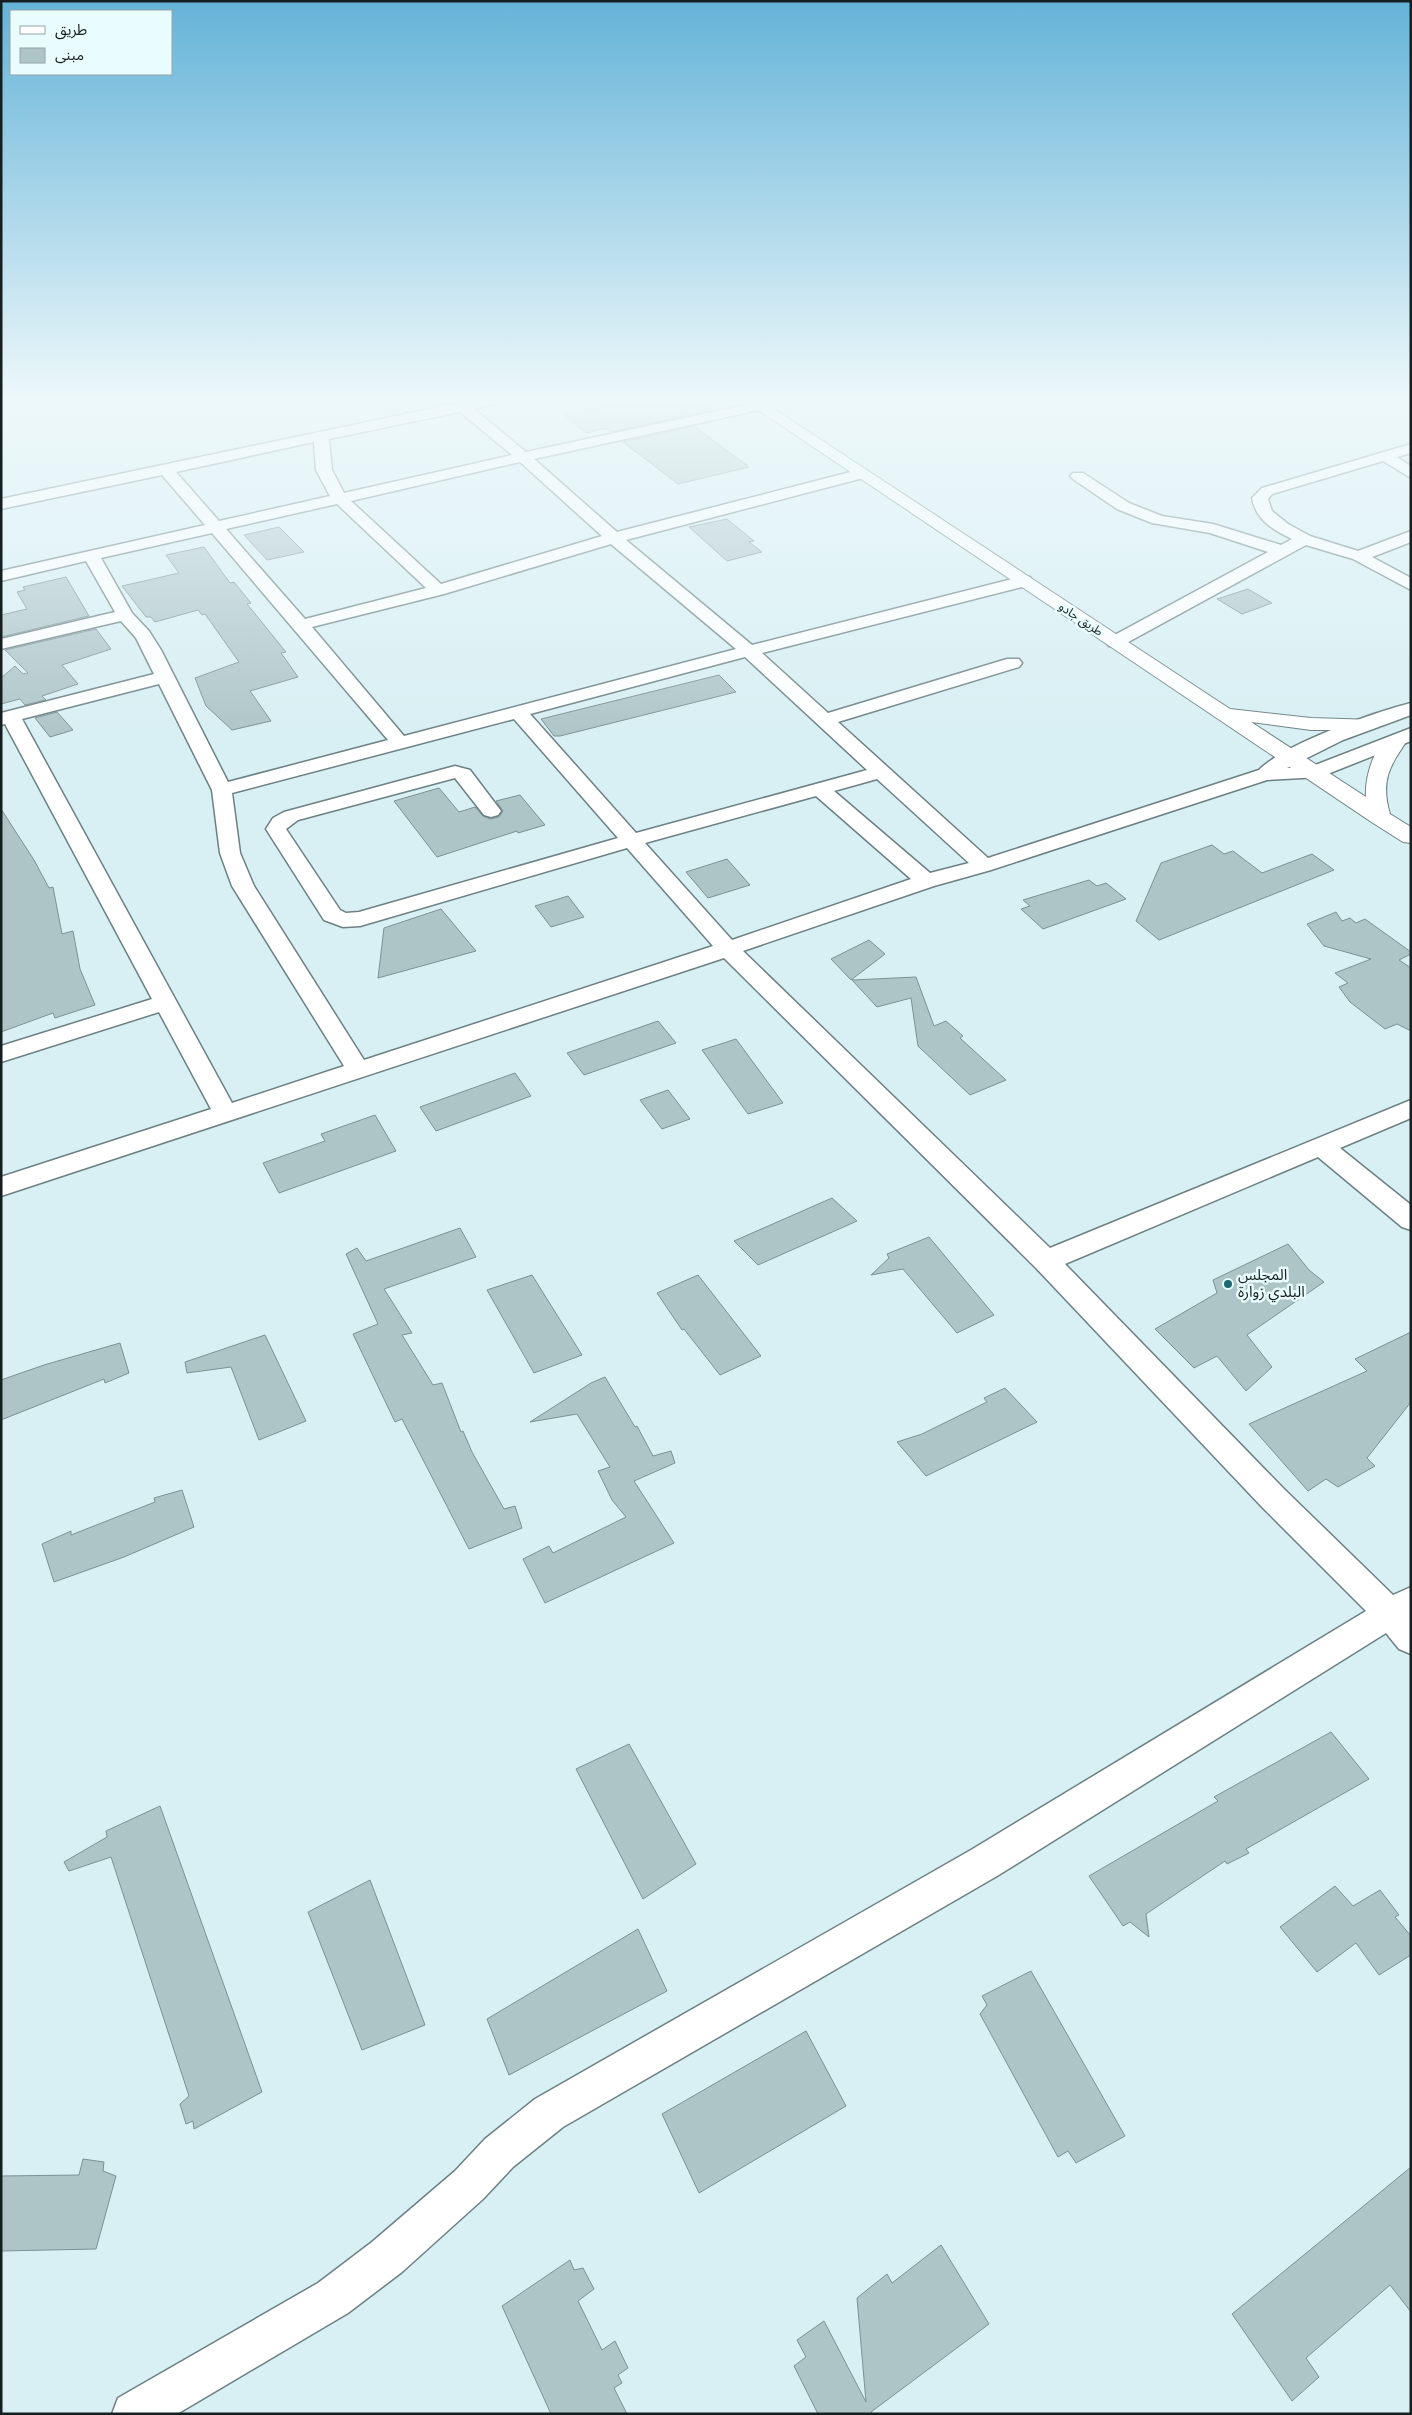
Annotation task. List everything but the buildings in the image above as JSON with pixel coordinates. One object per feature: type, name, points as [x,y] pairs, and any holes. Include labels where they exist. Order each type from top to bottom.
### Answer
[{"type":"highway","name":"طريق جادو","points":[[922,514],[1411,837]]},
{"type":"highway","points":[[1224,712],[1292,723],[1368,724]]},
{"type":"highway","points":[[1381,818],[1376,803],[1375,775],[1388,750],[1404,737]]},
{"type":"street","points":[[203,514],[302,625],[399,742]]},
{"type":"street","points":[[1,576],[271,514]]},
{"type":"street","points":[[356,514],[438,590]]},
{"type":"street","points":[[587,514],[749,651],[984,866]]},
{"type":"street","points":[[302,625],[438,590],[614,538],[708,514]]},
{"type":"street","points":[[1142,514],[1158,520],[1213,529],[1283,551]]},
{"type":"street","points":[[1266,514],[1271,520],[1304,539],[1359,556],[1411,585]]},
{"type":"street","points":[[1359,556],[1411,536]]},
{"type":"street","points":[[1115,642],[1304,539]]},
{"type":"street","points":[[91,555],[125,615],[143,635],[222,790],[230,853],[243,886],[359,1070]]},
{"type":"street","points":[[222,790],[517,711],[1024,582]]},
{"type":"street","points":[[1,644],[125,615]]},
{"type":"street","points":[[826,720],[1013,663]]},
{"type":"street","points":[[164,677],[6,718],[167,1002],[226,1114]]},
{"type":"street","points":[[1264,774],[1288,757],[1368,724],[1411,709]]},
{"type":"street","points":[[134,2414],[333,2298],[387,2257],[469,2185],[499,2153],[549,2113],[984,1863],[1404,1618],[1273,1498],[1046,1261],[728,949],[517,711]]},
{"type":"street","points":[[1,1188],[728,949],[926,881],[984,866],[1264,774],[1313,773],[1404,737]]},
{"type":"street","points":[[491,811],[463,774],[455,772],[291,816],[280,822],[276,829],[332,915],[343,920],[360,919],[632,840],[881,772]]},
{"type":"street","points":[[820,788],[926,881]]},
{"type":"street","points":[[1,1054],[167,1002]]},
{"type":"street","points":[[1046,1261],[1411,1108]]},
{"type":"street","points":[[1321,1146],[1411,1220]]},
{"type":"place","name":"المجلس البلدي زوارة","points":[[1228,1284]]}]
